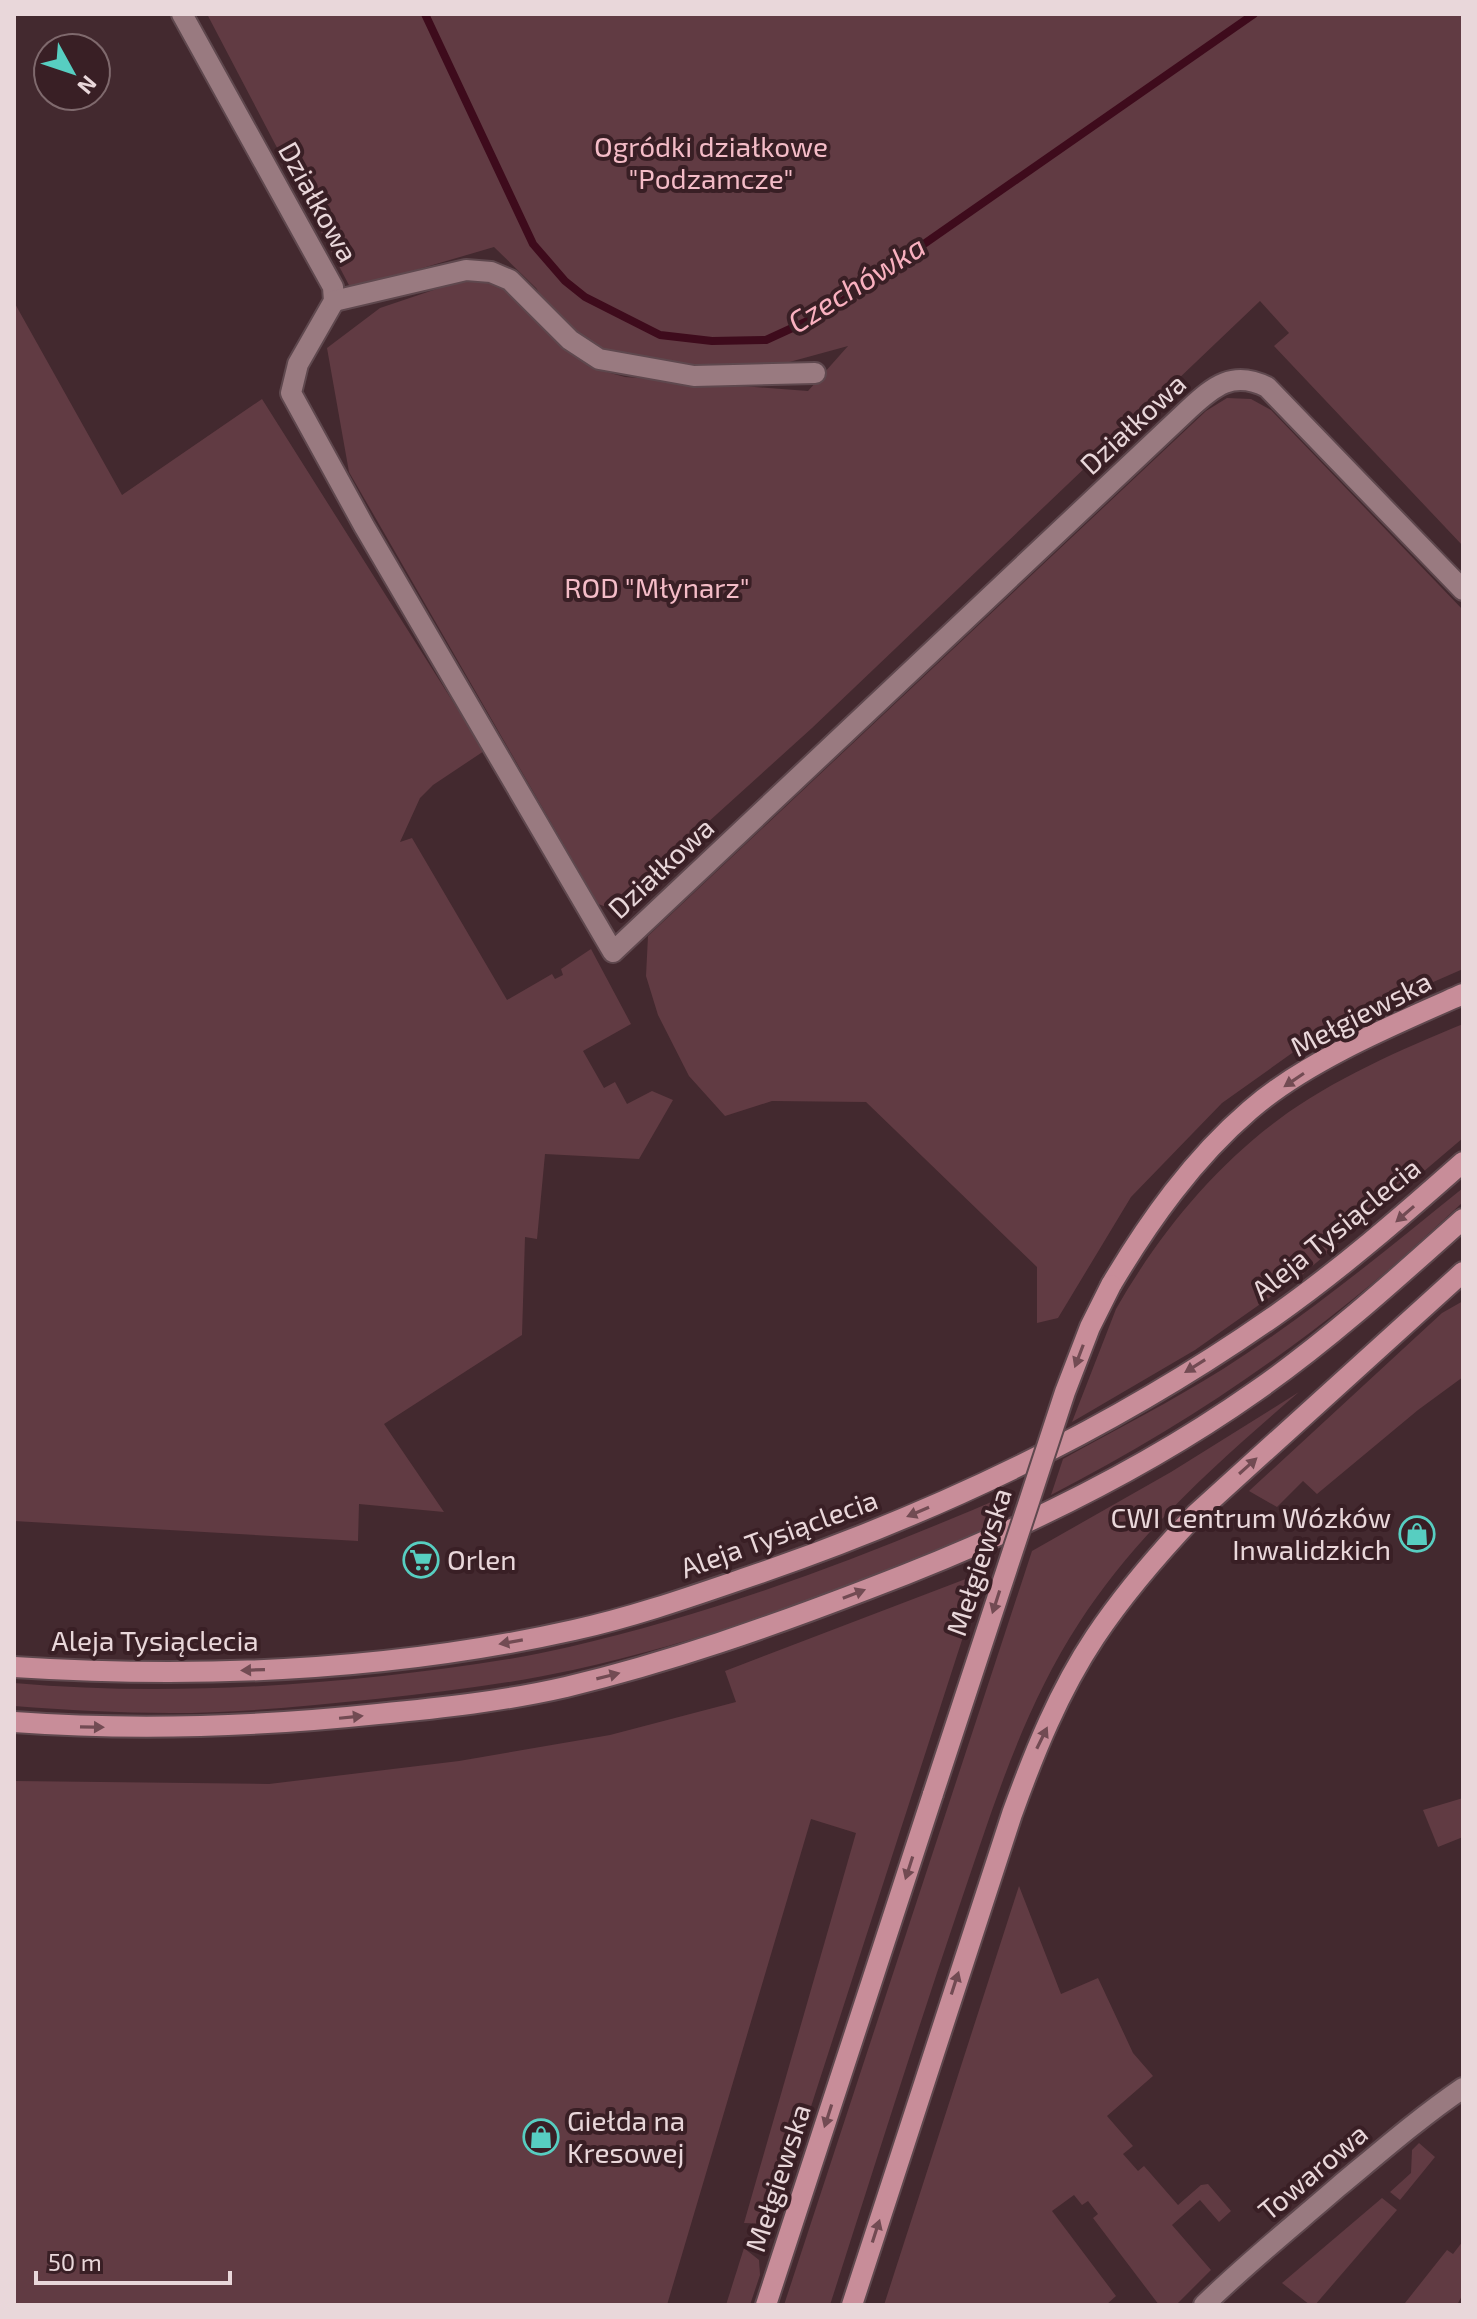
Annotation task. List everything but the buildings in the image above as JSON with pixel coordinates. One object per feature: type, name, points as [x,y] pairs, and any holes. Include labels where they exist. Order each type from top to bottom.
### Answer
[{"type":"main road","name":"Mełgiewska","points":[[766,2305],[1065,1392],[1090,1327],[1111,1285],[1134,1246],[1180,1183],[1251,1108],[1366,1038],[1463,994]]},
{"type":"main road","name":"Aleja Tysiąclecia","points":[[14,1667],[163,1674],[331,1665],[448,1653],[576,1630],[695,1595],[794,1561],[947,1500],[1125,1409],[1271,1318],[1397,1220],[1463,1162]]},
{"type":"main road","points":[[14,1722],[77,1727],[230,1727],[408,1711],[563,1687],[707,1648],[961,1552],[1042,1515],[1155,1454],[1253,1394],[1309,1352],[1463,1219]]},
{"type":"main road","points":[[852,2305],[1016,1802],[1034,1754],[1094,1638],[1158,1555],[1196,1514],[1462,1274]]},
{"type":"street","name":"Działkowa","points":[[182,14],[333,287],[334,301],[326,320],[298,364],[291,393],[364,526],[613,952],[1189,409],[1221,383],[1255,381],[1267,387],[1463,590]]},
{"type":"street","points":[[334,301],[466,270],[491,272],[510,280],[570,340],[599,359],[694,376],[815,373]]},
{"type":"street","name":"Towarowa","points":[[1204,2305],[1241,2269],[1380,2152],[1463,2088]]},
{"type":"green space","points":[[207,14],[1463,14],[1463,546],[1274,346],[1289,333],[1260,301],[812,728],[612,909],[598,904],[349,472],[327,348],[380,308],[469,278],[493,280],[520,299],[553,336],[592,368],[625,377],[808,391],[848,346],[760,370],[691,370],[616,357],[579,340],[552,312],[536,288],[494,247],[351,289]]},
{"type":"green space","points":[[14,302],[122,495],[262,399],[484,751],[433,785],[420,798],[400,842],[412,838],[507,1000],[552,974],[555,979],[563,975],[561,969],[591,949],[631,1024],[583,1051],[604,1088],[615,1082],[627,1104],[652,1091],[673,1100],[639,1159],[545,1154],[537,1239],[525,1237],[522,1335],[384,1424],[444,1512],[359,1504],[358,1541],[14,1521]]},
{"type":"green space","points":[[1227,398],[1251,399],[1271,410],[1463,610],[1463,969],[1302,1046],[1222,1103],[1131,1197],[1058,1318],[1037,1323],[1037,1267],[866,1102],[772,1101],[725,1116],[689,1076],[658,1015],[646,976],[648,936],[1206,411]]},
{"type":"green space","points":[[1463,1024],[1463,1138],[1303,1274],[1195,1350],[1072,1422],[1116,1309],[1168,1230],[1209,1182],[1254,1139],[1299,1105],[1392,1055]]},
{"type":"green space","points":[[1463,1188],[1463,1202],[1381,1276],[1281,1354],[1207,1405],[1051,1495],[1063,1459],[1184,1392],[1255,1348],[1346,1282]]},
{"type":"green space","points":[[1463,1301],[1463,1377],[1317,1494],[1303,1481],[1277,1507],[1249,1491],[1442,1313]]},
{"type":"green space","points":[[1299,1392],[1210,1472],[1153,1529],[1102,1590],[1058,1657],[1024,1728],[995,1801],[830,2305],[784,2305],[1032,1551],[1171,1472]]},
{"type":"green space","points":[[1010,1494],[1002,1524],[897,1567],[737,1625],[573,1670],[450,1690],[248,1710],[151,1713],[14,1706],[14,1683],[153,1689],[245,1687],[406,1673],[546,1652],[626,1633],[738,1599],[903,1539]]},
{"type":"green space","points":[[984,1572],[773,2224],[744,2223],[856,1833],[811,1819],[667,2305],[14,2305],[14,1781],[269,1784],[459,1761],[610,1735],[736,1702],[725,1671]]},
{"type":"green space","points":[[1463,1798],[1463,1837],[1438,1847],[1423,1810]]},
{"type":"green space","points":[[1019,1886],[1061,1994],[1098,1978],[1133,2053],[1153,2076],[1107,2116],[1133,2146],[1123,2154],[1138,2171],[1144,2166],[1178,2205],[1201,2185],[1208,2184],[1231,2211],[1219,2222],[1200,2200],[1172,2225],[1211,2270],[1176,2305],[1159,2305],[1093,2218],[1098,2214],[1088,2201],[1082,2205],[1074,2195],[1052,2211],[1116,2296],[1106,2305],[884,2305]]},
{"type":"green space","points":[[1419,2143],[1435,2157],[1400,2200],[1390,2192],[1411,2173],[1412,2150]]},
{"type":"green space","points":[[1382,2198],[1397,2210],[1315,2305],[1310,2305],[1282,2283]]},
{"type":"green space","points":[[1463,2241],[1463,2294],[1457,2305],[1405,2303],[1447,2250],[1453,2254]]},
{"type":"green space","points":[[744,2248],[759,2260],[760,2275],[750,2305],[726,2305]]},
{"type":"waterway","name":"Czechówka","points":[[425,14],[533,244],[565,281],[585,297],[660,335],[712,341],[766,340],[825,313],[1254,14]]},
{"type":"place","name":"CWI Centrum Wózków Inwalidzkich","points":[[1417,1534]]},
{"type":"place","name":"Orlen","points":[[421,1560]]},
{"type":"place","name":"Giełda na Kresowej","points":[[541,2137]]},
{"type":"park label","name":"Ogródki działkowe \"Podzamcze\"","points":[[711,163]]},
{"type":"park label","name":"ROD \"Młynarz\"","points":[[657,588]]}]
